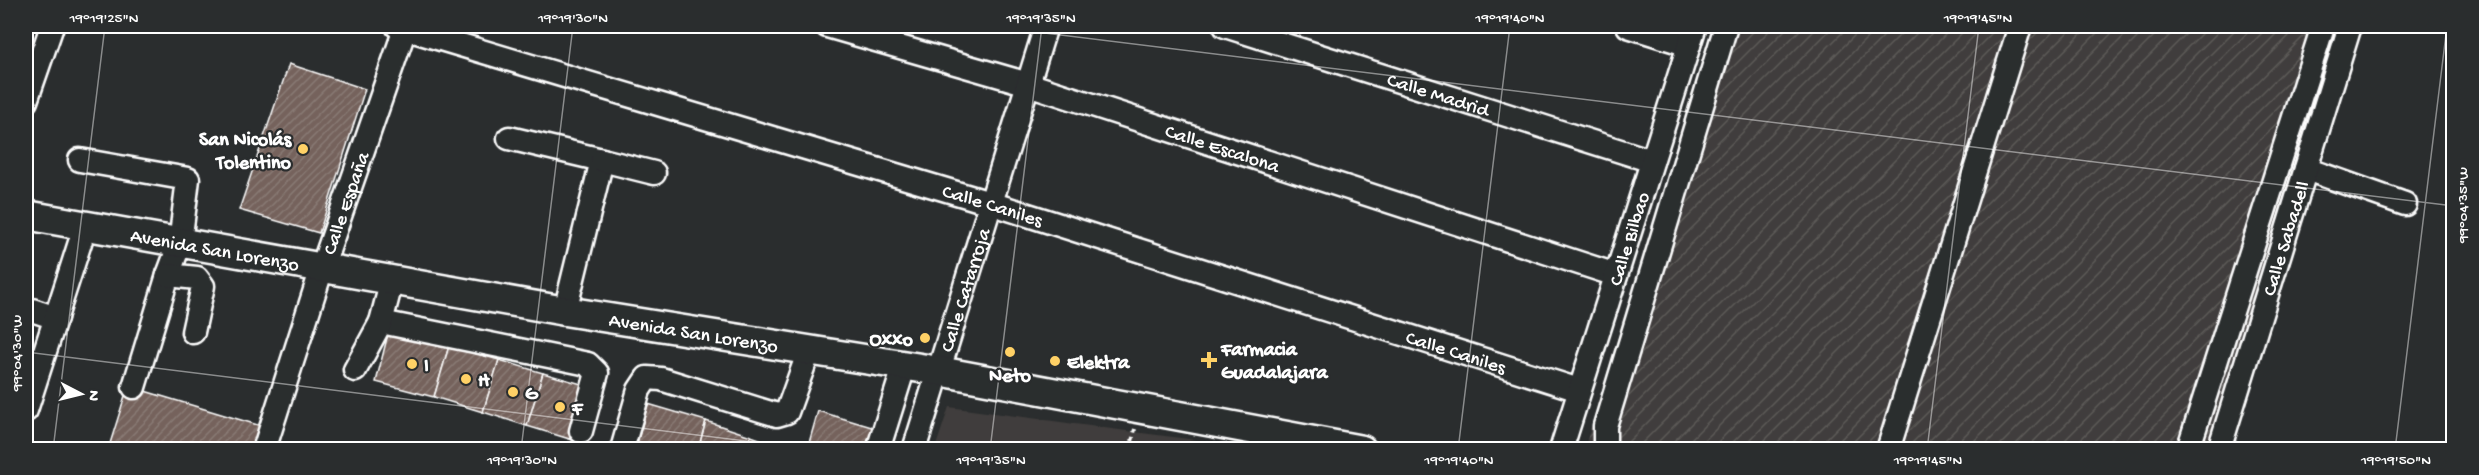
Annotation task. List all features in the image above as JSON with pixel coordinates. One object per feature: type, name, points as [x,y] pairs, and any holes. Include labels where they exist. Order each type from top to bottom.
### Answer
[{"type":"main road","name":"Avenida San Lorenzo","points":[[26,215],[566,311],[904,367],[939,370],[1333,447],[1362,450]]},
{"type":"street","points":[[26,101],[52,26]]},
{"type":"street","name":"Calle Caniles","points":[[403,26],[990,203],[1580,390]]},
{"type":"street","name":"Calle España","points":[[264,450],[403,26]]},
{"type":"street","name":"Calle Escalona","points":[[827,26],[1028,84],[1616,275]]},
{"type":"street","name":"Calle Catarroja","points":[[914,450],[1046,26]]},
{"type":"street","name":"Calle Madrid","points":[[1225,26],[1652,161]]},
{"type":"street","points":[[1628,26],[1692,35]]},
{"type":"street","points":[[1605,450],[1605,426],[1726,26]]},
{"type":"street","points":[[1888,450],[2019,26]]},
{"type":"street","points":[[2188,450],[2323,26]]},
{"type":"street","name":"Calle Sabadell","points":[[2219,450],[2350,26]]},
{"type":"street","name":"Calle Bilbao","points":[[1561,450],[1692,35]]},
{"type":"street","points":[[510,138],[654,173]]},
{"type":"street","points":[[80,160],[188,179],[180,243],[134,387]]},
{"type":"street","points":[[566,311],[603,160]]},
{"type":"street","points":[[2306,169],[2405,204]]},
{"type":"street","points":[[26,410],[85,227]]},
{"type":"street","points":[[168,275],[197,278],[202,286],[193,332]]},
{"type":"street","points":[[355,370],[381,322],[392,280]]},
{"type":"street","points":[[26,308],[56,318]]},
{"type":"street","points":[[381,322],[588,364],[597,373],[581,431]]},
{"type":"street","points":[[623,446],[639,390],[647,378],[661,379],[777,415],[787,412],[809,351]]},
{"type":"street","points":[[878,450],[904,367]]},
{"type":"shaded area","points":[[1712,26],[2341,26],[2209,449],[1584,450]]},
{"type":"shaded area","points":[[949,407],[1243,446],[1242,450],[935,449]]},
{"type":"building","name":"San Nicolás Tolentino","points":[[289,64],[365,89],[319,233],[239,210]]},
{"type":"building","name":"I","points":[[389,330],[449,346],[434,397],[376,382]]},
{"type":"building","name":"H","points":[[449,346],[499,360],[483,412],[434,397]]},
{"type":"building","name":"G","points":[[499,360],[543,373],[527,426],[483,412]]},
{"type":"building","name":"F","points":[[543,373],[592,387],[576,441],[527,426]]},
{"type":"building","points":[[128,386],[261,426],[253,450],[108,450]]},
{"type":"building","points":[[648,404],[706,421],[698,450],[635,450]]},
{"type":"building","points":[[818,411],[875,428],[868,450],[807,450]]},
{"type":"building","points":[[706,421],[751,436],[746,450],[698,450]]},
{"type":"building","points":[[751,436],[791,450],[746,450]]},
{"type":"place","name":"San Nicolás Tolentino","points":[[303,149]]},
{"type":"place","name":"Oxxo","points":[[925,338]]},
{"type":"place","name":"Neto","points":[[1010,352]]},
{"type":"place","name":"Farmacia Guadalajara","points":[[1209,360]]},
{"type":"place","name":"Elektra","points":[[1055,361]]},
{"type":"place","name":"I","points":[[412,364]]},
{"type":"place","name":"H","points":[[466,379]]},
{"type":"place","name":"G","points":[[513,392]]},
{"type":"place","name":"F","points":[[560,407]]}]
